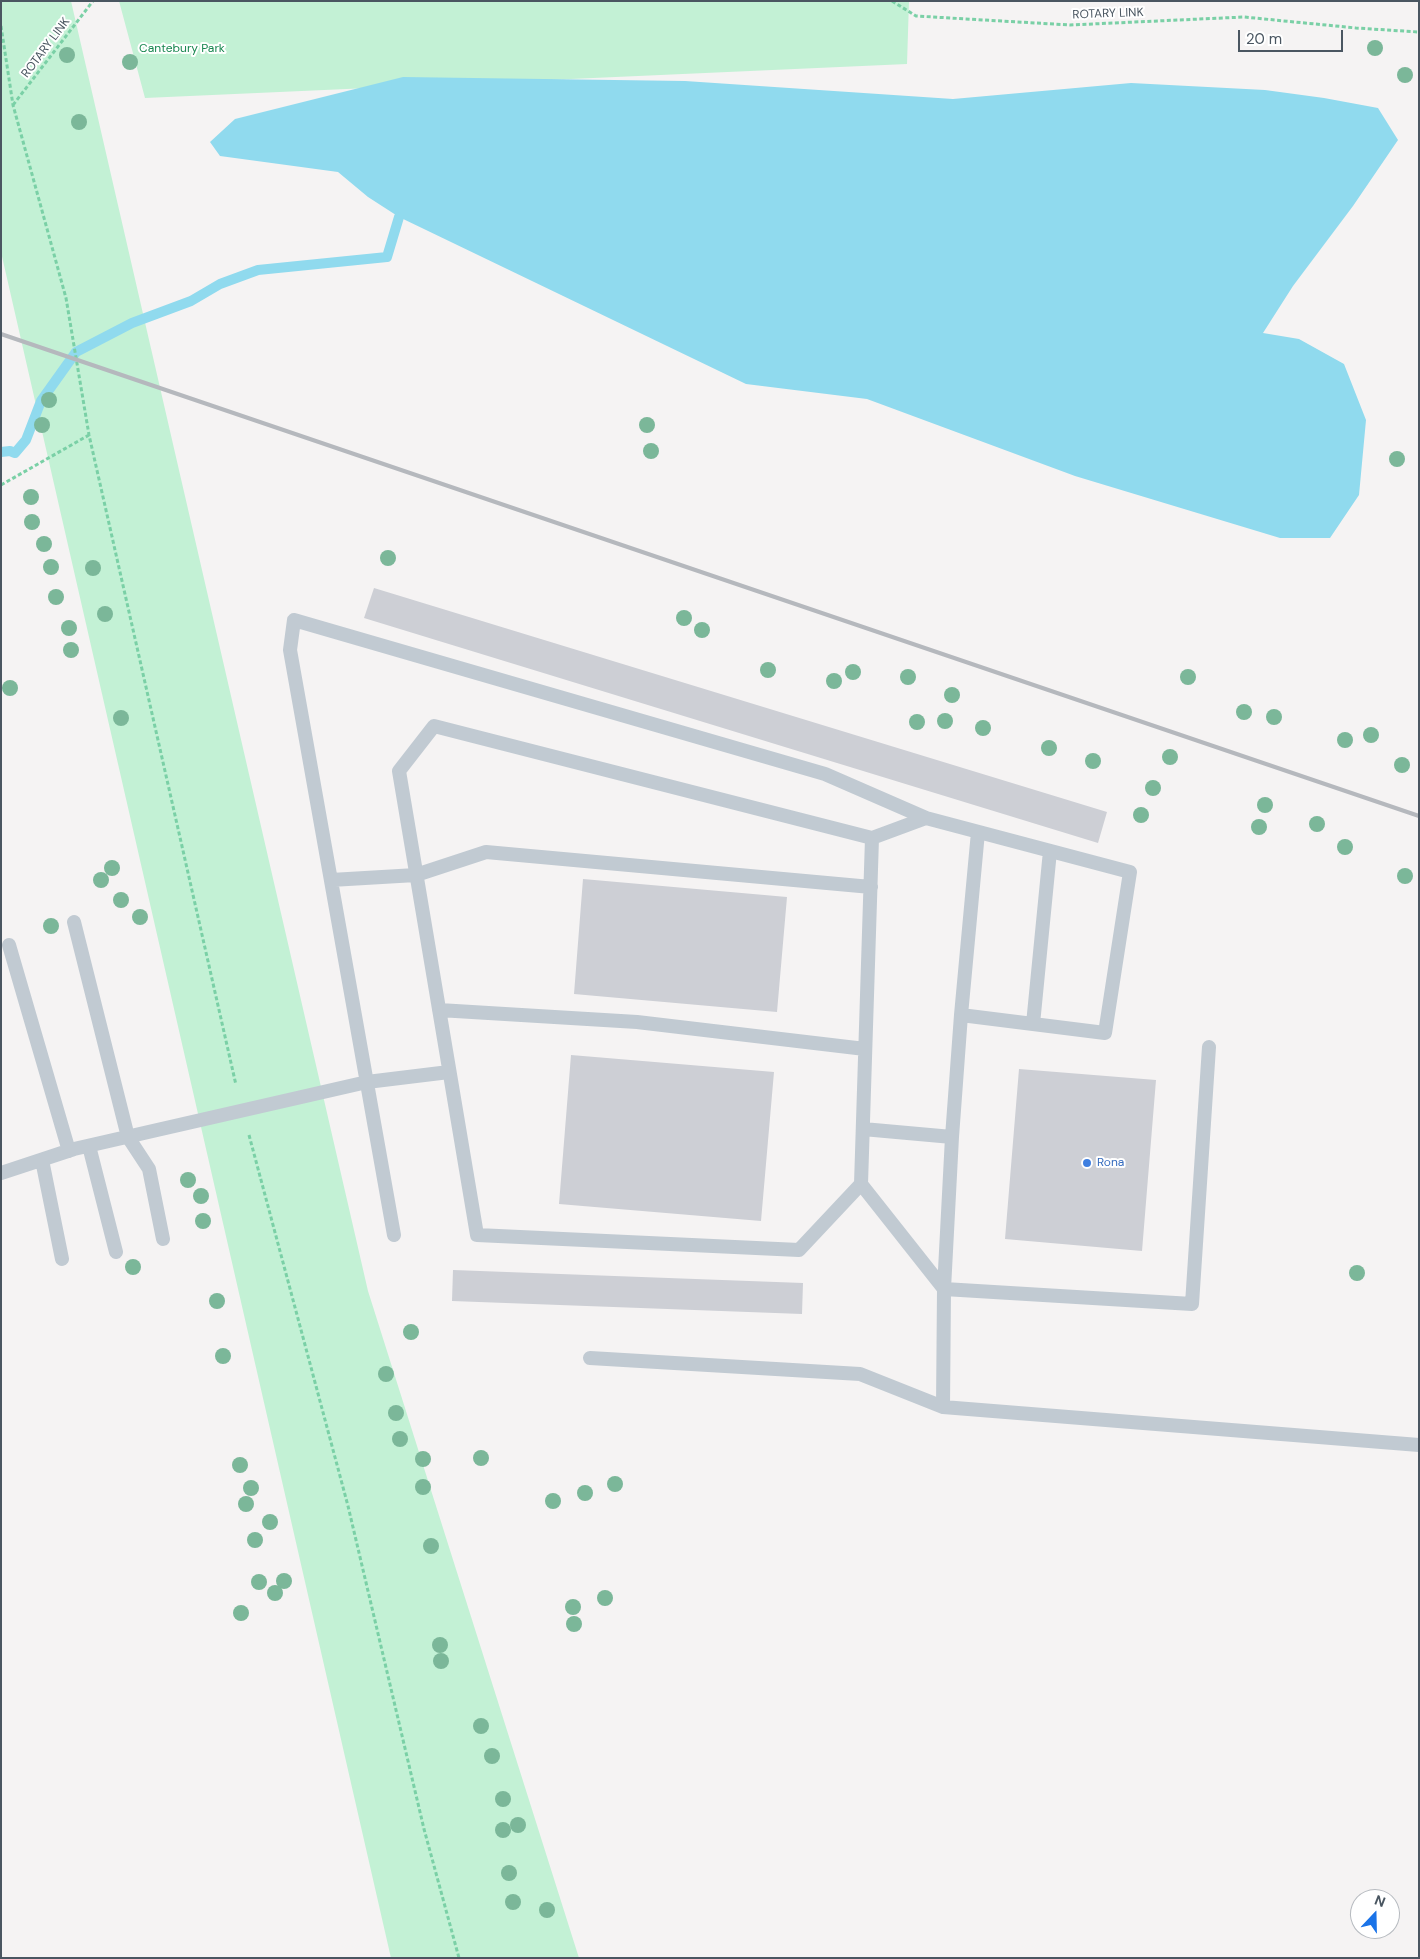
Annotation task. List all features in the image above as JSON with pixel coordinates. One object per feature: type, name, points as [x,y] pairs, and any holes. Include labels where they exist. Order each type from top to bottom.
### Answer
[{"type":"lane","points":[[394,1235],[290,650],[294,620],[825,774],[926,818],[1130,872],[1105,1033],[961,1015]]},
{"type":"lane","points":[[860,1184],[798,1250],[477,1235],[399,771],[434,726],[872,838],[926,818]]},
{"type":"lane","points":[[943,1408],[944,1290],[952,1137],[978,832]]},
{"type":"lane","points":[[872,838],[860,1184],[944,1290],[1192,1304],[1209,1047]]},
{"type":"lane","points":[[1033,1024],[1050,851]]},
{"type":"lane","points":[[331,880],[416,875],[486,852],[871,887]]},
{"type":"lane","points":[[74,922],[128,1137],[149,1169],[163,1239]]},
{"type":"lane","points":[[9,946],[69,1151]]},
{"type":"lane","points":[[439,1010],[637,1022],[865,1050]]},
{"type":"lane","points":[[1,1173],[89,1146],[367,1082],[449,1072]]},
{"type":"lane","points":[[862,1129],[952,1137]]},
{"type":"lane","points":[[89,1146],[116,1252]]},
{"type":"lane","points":[[42,1160],[62,1259]]},
{"type":"lane","points":[[590,1358],[860,1374],[943,1408],[1419,1445]]},
{"type":"path","name":"ROTARY LINK","points":[[13,105],[93,1]]},
{"type":"path","name":"ROTARY LINK","points":[[892,1],[916,16],[1070,25],[1244,17],[1419,32]]},
{"type":"path","points":[[1,26],[13,105],[66,298]]},
{"type":"path","points":[[1,485],[89,435]]},
{"type":"green space","points":[[1,1],[71,1],[368,1291],[579,1958],[391,1958],[1,252]]},
{"type":"green space","name":"Cantebury Park","points":[[119,1],[909,1],[907,64],[145,98]]},
{"type":"water","points":[[403,77],[685,81],[953,99],[1131,83],[1265,90],[1378,108],[1398,140],[1353,206],[1293,286],[1263,333],[1299,339],[1344,364],[1366,420],[1359,495],[1330,538],[1280,538],[1075,476],[867,399],[746,384],[399,217],[368,197],[338,172],[220,156],[210,142],[235,119]]},
{"type":"building","points":[[374,588],[1107,812],[1098,843],[364,618]]},
{"type":"building","points":[[583,879],[787,897],[777,1012],[574,994]]},
{"type":"building","points":[[571,1055],[774,1072],[761,1221],[559,1204]]},
{"type":"building","points":[[1019,1069],[1156,1080],[1142,1251],[1005,1239]]},
{"type":"building","points":[[453,1270],[803,1283],[802,1314],[452,1301]]},
{"type":"waterway","points":[[1,452],[10,451],[15,453],[26,440],[41,401],[76,352],[132,323],[191,301],[220,284],[258,270],[387,257],[399,217]]},
{"type":"railway","points":[[1,334],[1419,816]]},
{"type":"place","name":"Rona","points":[[1087,1163]]}]
